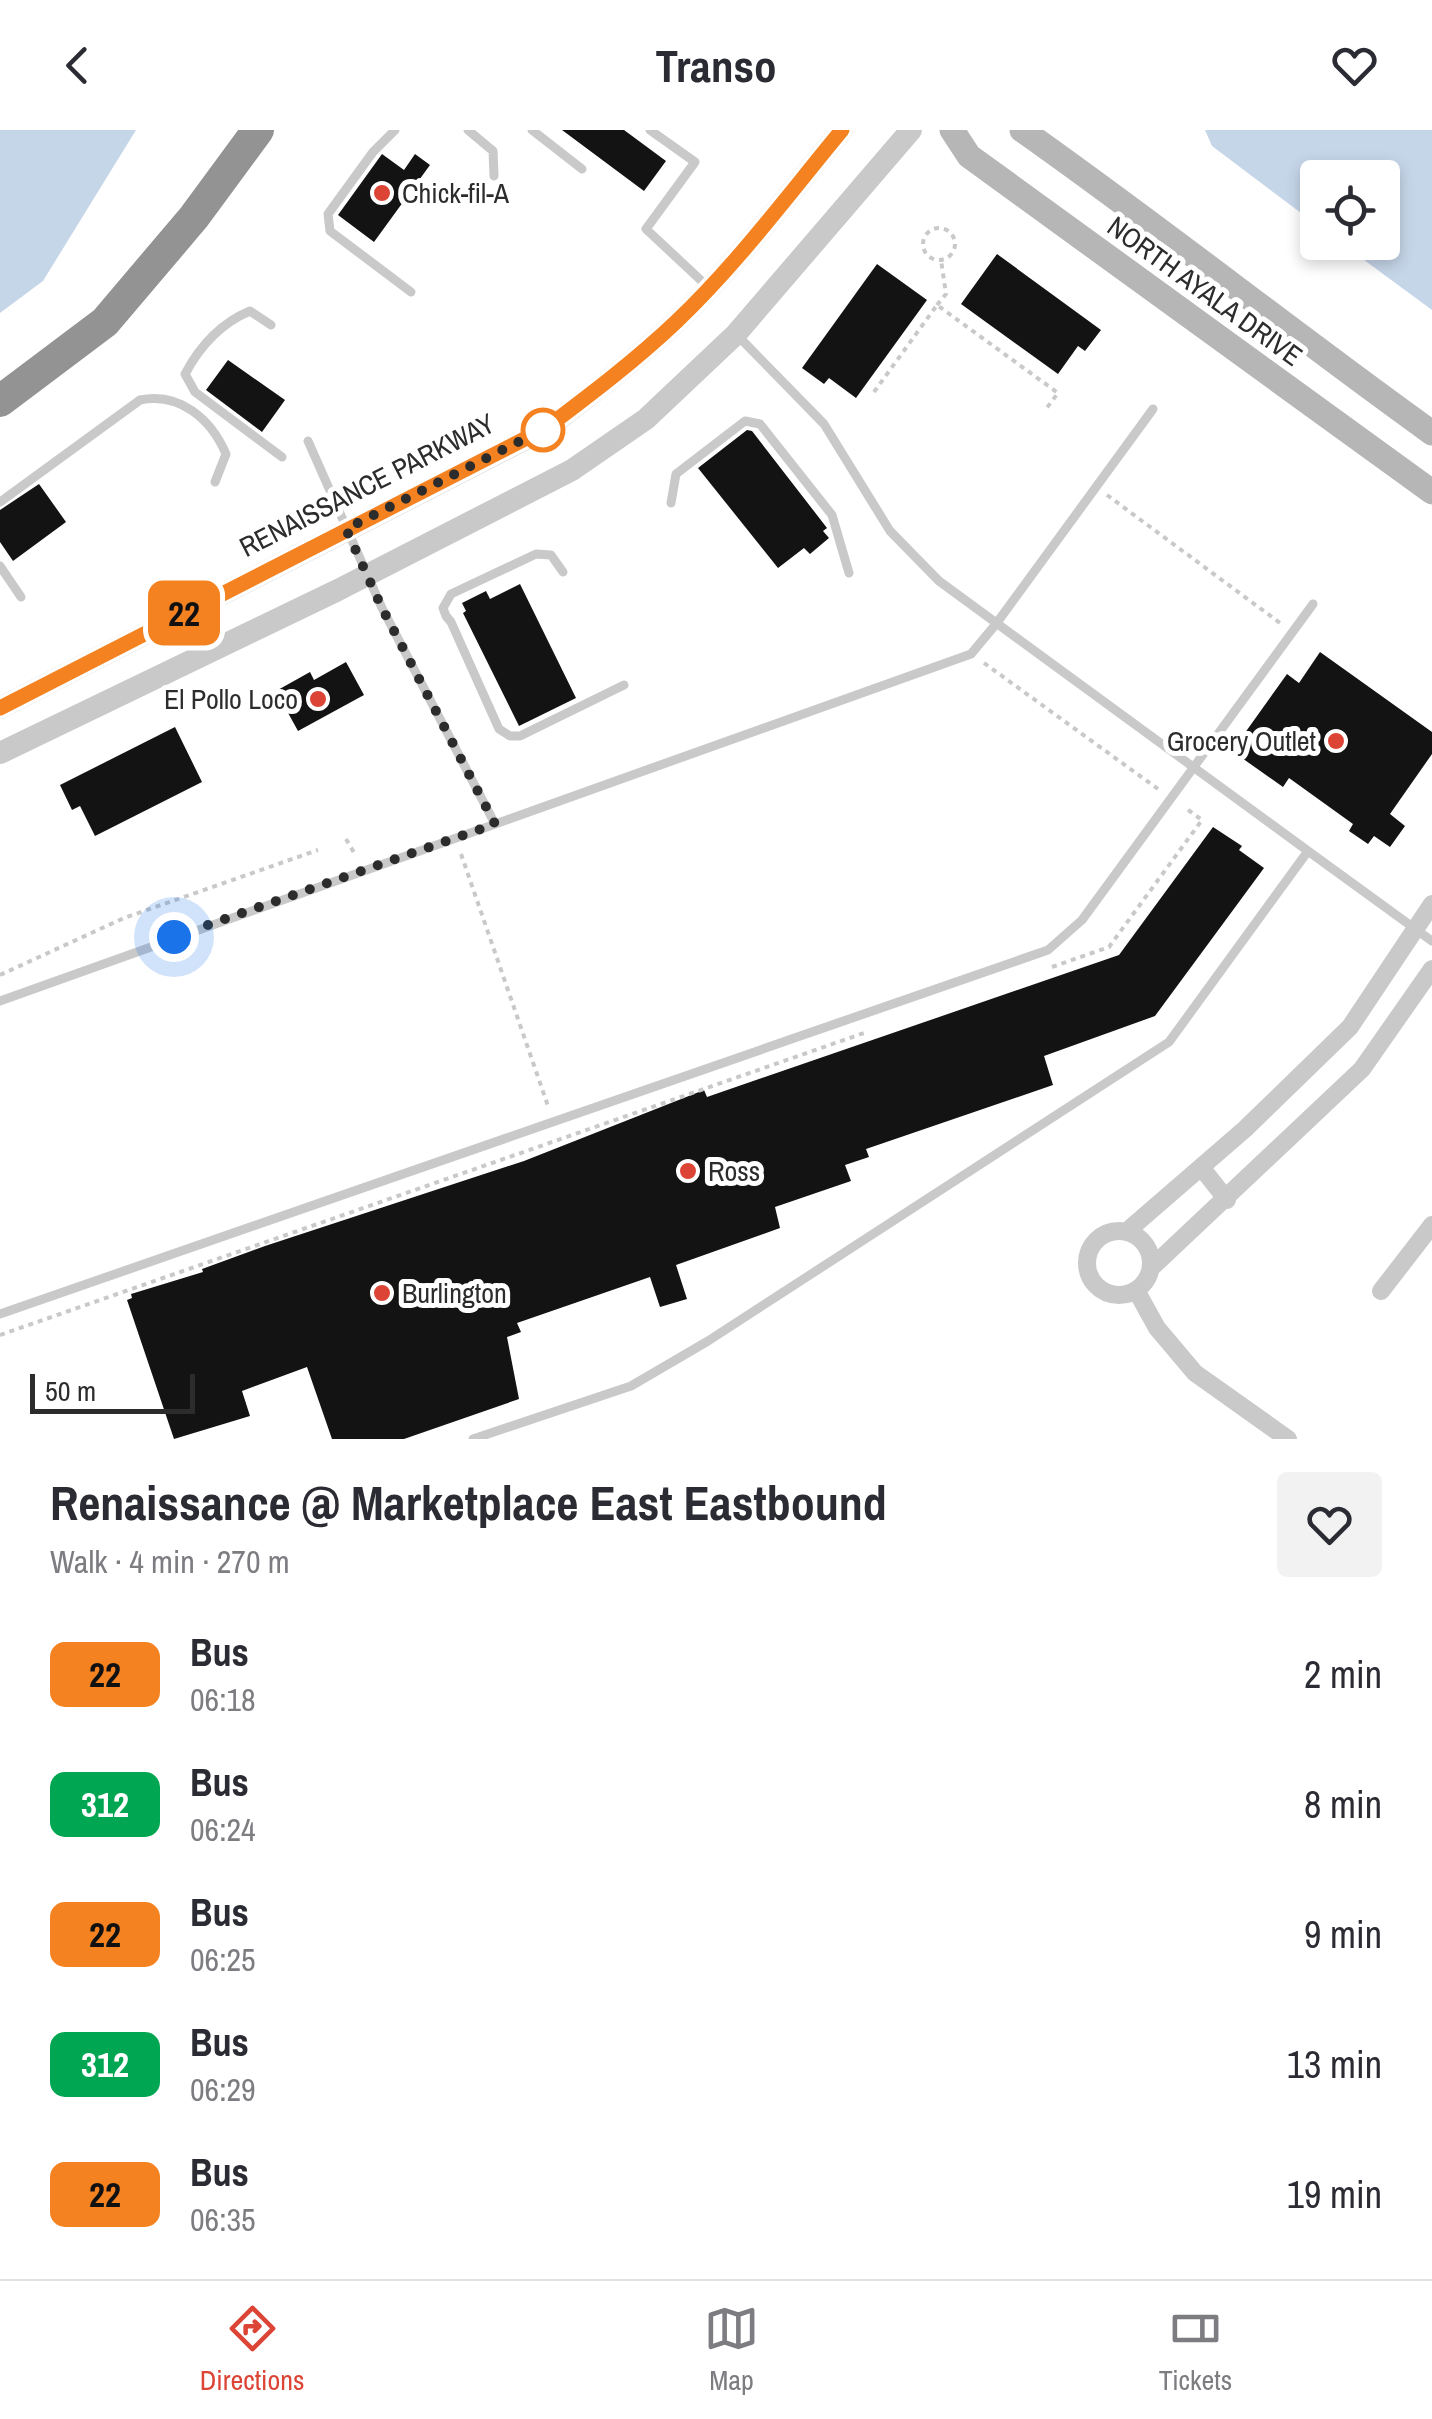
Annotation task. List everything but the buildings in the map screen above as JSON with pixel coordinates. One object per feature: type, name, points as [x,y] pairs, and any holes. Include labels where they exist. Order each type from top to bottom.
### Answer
[{"type":"highway","points":[[0,401],[105,322],[194,217],[258,130]]},
{"type":"main road","name":"NORTH AYALA DRIVE","points":[[952,130],[968,156],[1432,492]]},
{"type":"main road","name":"NORTH AYALA DRIVE","points":[[1022,130],[1154,223],[1432,433]]},
{"type":"street","name":"RENAISSANCE PARKWAY","points":[[0,708],[546,428],[677,322],[842,130]]},
{"type":"street","points":[[0,754],[572,470],[646,419],[736,334],[911,130]]},
{"type":"street","points":[[1126,1232],[1202,1167],[1350,1027],[1432,904]]},
{"type":"street","points":[[1151,1268],[1148,1250],[1135,1235],[1126,1232],[1105,1234],[1096,1241],[1087,1260],[1088,1272],[1100,1289],[1121,1295],[1136,1290],[1151,1268],[1362,1069],[1432,970]]},
{"type":"street","points":[[1202,1167],[1227,1200]]},
{"type":"street","points":[[1381,1291],[1432,1225]]},
{"type":"street","points":[[1136,1290],[1156,1328],[1196,1373],[1288,1439]]},
{"type":"lane","points":[[395,130],[328,214],[327,224],[330,231],[411,292]]},
{"type":"lane","points":[[468,130],[493,151],[494,176]]},
{"type":"lane","points":[[532,130],[582,169]]},
{"type":"lane","points":[[650,130],[695,162],[646,229],[709,288]]},
{"type":"lane","points":[[271,325],[250,311],[231,319],[197,352],[185,374],[194,392],[282,456]]},
{"type":"lane","points":[[736,334],[824,424],[890,531],[939,582],[1432,941]]},
{"type":"lane","points":[[0,502],[140,400],[160,396],[174,399],[216,430],[226,454],[216,482]]},
{"type":"lane","points":[[0,1001],[971,654],[1153,409]]},
{"type":"lane","points":[[671,503],[676,474],[746,420],[760,424],[832,515],[849,573]]},
{"type":"lane","points":[[308,442],[367,574],[495,824]]},
{"type":"lane","points":[[563,572],[551,555],[536,554],[451,594],[445,601],[446,616],[500,729],[510,736],[520,736],[624,685]]},
{"type":"lane","points":[[0,566],[21,597]]},
{"type":"lane","points":[[0,1314],[1048,950],[1082,920],[1314,604]]},
{"type":"lane","points":[[473,1439],[631,1386],[708,1341],[1169,1042],[1308,851]]},
{"type":"path","points":[[936,228],[946,229],[956,242],[950,256],[941,260],[930,258],[923,244],[927,233],[936,228]]},
{"type":"path","points":[[874,392],[946,294],[941,260]]},
{"type":"path","points":[[937,305],[1058,393],[1046,409]]},
{"type":"path","points":[[1107,495],[1280,623]]},
{"type":"path","points":[[984,663],[1159,789]]},
{"type":"path","points":[[346,839],[356,856]]},
{"type":"path","points":[[0,975],[124,918],[318,850]]},
{"type":"path","points":[[461,854],[548,1106]]},
{"type":"water","points":[[0,130],[136,130],[43,281],[0,313]]},
{"type":"water","points":[[1205,130],[1432,130],[1432,310],[1364,260],[1400,260],[1400,160],[1300,160],[1300,212],[1212,146]]},
{"type":"bus line","name":"22","points":[[0,708],[546,428],[677,322],[842,130]]},
{"type":"place","name":"Chick-fil-A","points":[[382,193]]},
{"type":"place","name":"El Pollo Loco","points":[[318,699]]},
{"type":"place","name":"Grocery Outlet","points":[[1336,741]]},
{"type":"place","name":"Ross","points":[[688,1171]]},
{"type":"place","name":"Burlington","points":[[382,1293]]},
{"type":"route","points":[[174,937],[495,824],[382,608],[346,529],[546,428],[543,430]]}]
